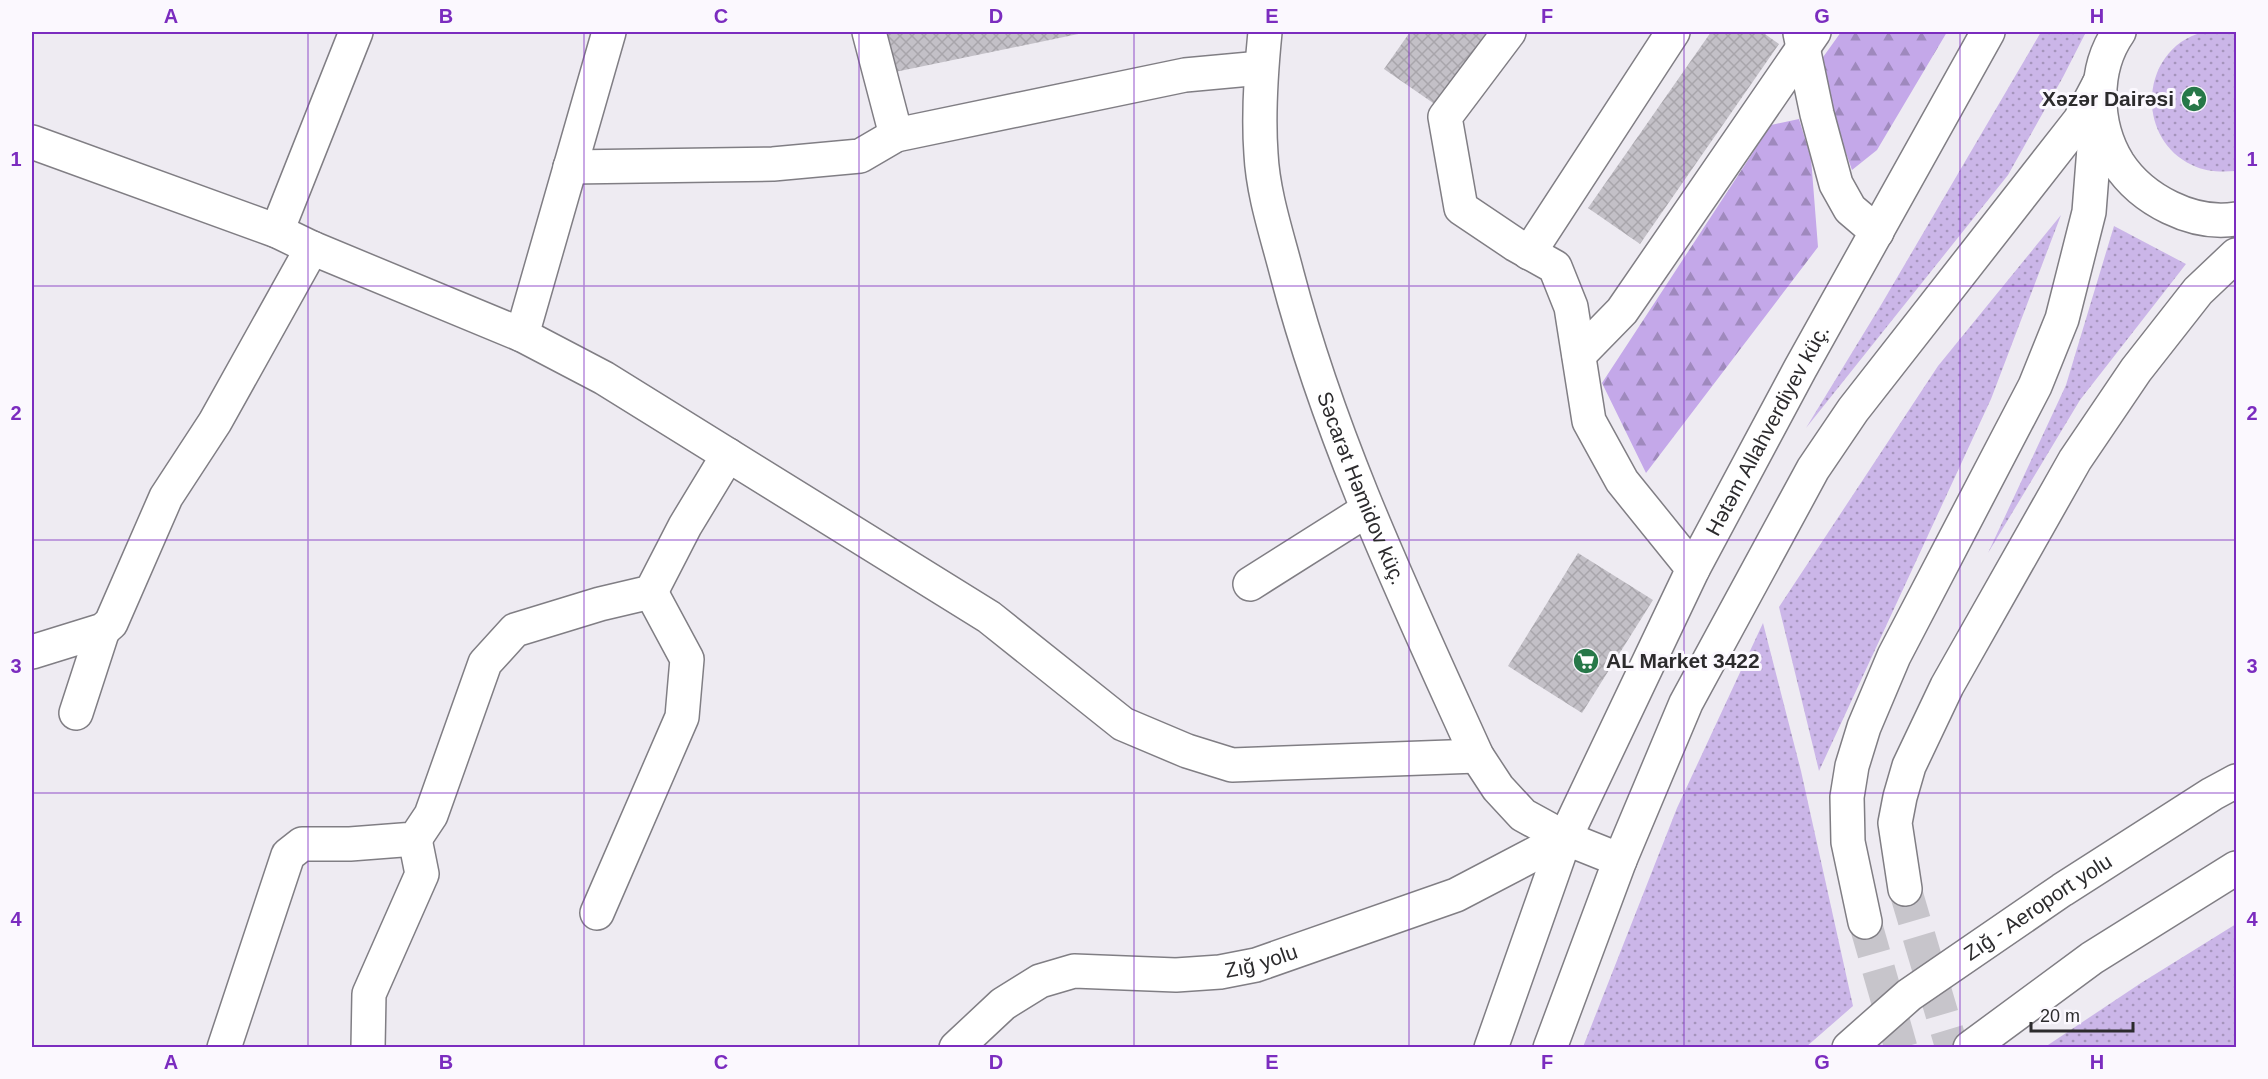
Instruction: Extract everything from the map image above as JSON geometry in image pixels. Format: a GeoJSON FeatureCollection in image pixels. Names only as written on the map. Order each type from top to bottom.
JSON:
{"type":"FeatureCollection","features":[{"type":"Feature","properties":{"kind":"main road"},"geometry":{"type":"LineString","coordinates":[[277,231],[356,32]]}},
{"type":"Feature","properties":{"kind":"main road"},"geometry":{"type":"LineString","coordinates":[[522,335],[609,32]]}},
{"type":"Feature","properties":{"kind":"main road"},"geometry":{"type":"LineString","coordinates":[[869,32],[896,135]]}},
{"type":"Feature","properties":{"kind":"main road","name":"Səcarət Həmidov küç."},"geometry":{"type":"LineString","coordinates":[[1265,32],[1261,68],[1260,155],[1270,212],[1300,323],[1367,510],[1477,756],[1497,788],[1523,815],[1565,838],[1620,860]]}},
{"type":"Feature","properties":{"kind":"main road"},"geometry":{"type":"LineString","coordinates":[[1509,32],[1445,117],[1461,208],[1529,253],[1555,267],[1571,308],[1589,421],[1622,481],[1693,569]]}},
{"type":"Feature","properties":{"kind":"main road"},"geometry":{"type":"LineString","coordinates":[[1529,253],[1673,32]]}},
{"type":"Feature","properties":{"kind":"main road","name":"Hətəm Allahverdiyev küç."},"geometry":{"type":"LineString","coordinates":[[1491,1047],[1565,838],[1693,569],[1800,369],[1988,32]]}},
{"type":"Feature","properties":{"kind":"main road"},"geometry":{"type":"LineString","coordinates":[[1865,922],[1848,842],[1847,797],[1852,766],[1864,727],[1894,656],[2035,386],[2062,319],[2089,212],[2099,84],[2110,43],[2118,32]]}},
{"type":"Feature","properties":{"kind":"main road"},"geometry":{"type":"LineString","coordinates":[[1579,355],[1622,311],[1806,36]]}},
{"type":"Feature","properties":{"kind":"main road"},"geometry":{"type":"LineString","coordinates":[[1806,36],[1817,114],[1836,184],[1850,209],[1877,232]]}},
{"type":"Feature","properties":{"kind":"main road"},"geometry":{"type":"LineString","coordinates":[[570,167],[773,165],[860,156],[896,135],[1185,75],[1261,68]]}},
{"type":"Feature","properties":{"kind":"main road"},"geometry":{"type":"LineString","coordinates":[[2099,84],[2102,125],[2118,163],[2146,194],[2182,214],[2223,221],[2236,219]]}},
{"type":"Feature","properties":{"kind":"main road"},"geometry":{"type":"LineString","coordinates":[[1550,1047],[1620,860],[1686,703],[1813,469],[1852,410],[2080,120],[2099,84]]}},
{"type":"Feature","properties":{"kind":"main road"},"geometry":{"type":"LineString","coordinates":[[32,142],[277,231],[312,248],[522,335],[604,378],[989,617],[1123,724],[1187,751],[1232,765],[1477,756]]}},
{"type":"Feature","properties":{"kind":"main road"},"geometry":{"type":"LineString","coordinates":[[32,652],[103,630],[111,623],[166,497],[215,422],[312,248]]}},
{"type":"Feature","properties":{"kind":"main road"},"geometry":{"type":"LineString","coordinates":[[1905,890],[1895,823],[1900,797],[1909,766],[1947,686],[2075,460],[2105,415],[2136,370],[2199,291],[2236,255]]}},
{"type":"Feature","properties":{"kind":"main road"},"geometry":{"type":"LineString","coordinates":[[368,1047],[369,994],[422,874],[415,839],[431,815],[485,663],[515,630],[600,604],[651,592],[685,526],[728,455]]}},
{"type":"Feature","properties":{"kind":"main road"},"geometry":{"type":"LineString","coordinates":[[1250,584],[1367,510]]}},
{"type":"Feature","properties":{"kind":"main road"},"geometry":{"type":"LineString","coordinates":[[597,913],[682,717],[687,659],[651,592]]}},
{"type":"Feature","properties":{"kind":"main road"},"geometry":{"type":"LineString","coordinates":[[76,713],[103,630]]}},
{"type":"Feature","properties":{"kind":"main road","name":"Zığ - Aeroport yolu"},"geometry":{"type":"LineString","coordinates":[[1849,1047],[1909,995],[2004,929],[2212,794],[2236,781]]}},
{"type":"Feature","properties":{"kind":"main road","name":"Zığ yolu"},"geometry":{"type":"LineString","coordinates":[[956,1047],[1003,1004],[1040,981],[1074,971],[1176,975],[1220,972],[1256,965],[1456,895],[1565,838]]}},
{"type":"Feature","properties":{"kind":"main road"},"geometry":{"type":"LineString","coordinates":[[224,1047],[288,855],[302,844],[350,844],[415,839]]}},
{"type":"Feature","properties":{"kind":"main road"},"geometry":{"type":"LineString","coordinates":[[1970,1047],[2092,958],[2236,868]]}},
{"type":"Feature","properties":{"kind":"shaded area"},"geometry":{"type":"Polygon","coordinates":[[[2041,32],[2086,32],[2008,175],[1806,428],[1881,305],[2041,32]]]}},
{"type":"Feature","properties":{"kind":"shaded area","name":"Xəzər Dairəsi"},"geometry":{"type":"Polygon","coordinates":[[[2204,32],[2236,32],[2236,171],[2214,171],[2192,165],[2173,152],[2160,135],[2153,115],[2152,94],[2157,73],[2167,55],[2183,41],[2204,32]]]}},
{"type":"Feature","properties":{"kind":"shaded area"},"geometry":{"type":"Polygon","coordinates":[[[2061,215],[1991,399],[1819,771],[1779,607],[1938,366],[2061,215]]]}},
{"type":"Feature","properties":{"kind":"shaded area"},"geometry":{"type":"Polygon","coordinates":[[[2114,226],[2186,264],[2080,400],[1988,553],[2066,385],[2114,226]]]}},
{"type":"Feature","properties":{"kind":"shaded area"},"geometry":{"type":"Polygon","coordinates":[[[1763,623],[1801,771],[1853,1006],[1806,1047],[1583,1047],[1677,808],[1763,623]]]}},
{"type":"Feature","properties":{"kind":"shaded area"},"geometry":{"type":"Polygon","coordinates":[[[2236,924],[2236,1047],[2045,1047],[2141,983],[2236,924]]]}},
{"type":"Feature","properties":{"kind":"green space"},"geometry":{"type":"Polygon","coordinates":[[[1841,32],[1947,32],[1877,150],[1852,170],[1816,67],[1841,32]]]}},
{"type":"Feature","properties":{"kind":"green space"},"geometry":{"type":"Polygon","coordinates":[[[1799,119],[1811,158],[1818,247],[1646,473],[1602,383],[1771,125],[1799,119]]]}},
{"type":"Feature","properties":{"kind":"building"},"geometry":{"type":"Polygon","coordinates":[[[887,32],[1083,32],[1083,33],[895,72],[887,32]]]}},
{"type":"Feature","properties":{"kind":"building"},"geometry":{"type":"Polygon","coordinates":[[[1410,32],[1487,32],[1436,105],[1384,69],[1410,32]]]}},
{"type":"Feature","properties":{"kind":"building"},"geometry":{"type":"Polygon","coordinates":[[[1711,32],[1762,32],[1779,44],[1640,244],[1588,208],[1711,32]]]}},
{"type":"Feature","properties":{"kind":"building"},"geometry":{"type":"Polygon","coordinates":[[[1578,553],[1653,600],[1582,713],[1508,666],[1578,553]]]}},
{"type":"Feature","properties":{"kind":"tunnel"},"geometry":{"type":"LineString","coordinates":[[1905,889],[1952,1048]]}},
{"type":"Feature","properties":{"kind":"tunnel"},"geometry":{"type":"LineString","coordinates":[[1865,922],[1901,1048]]}},
{"type":"Feature","properties":{"kind":"place","name":"Xəzər Dairəsi"},"geometry":{"type":"Point","coordinates":[2194,99]}},
{"type":"Feature","properties":{"kind":"place","name":"AL Market 3422"},"geometry":{"type":"Point","coordinates":[1586,661]}}]}
